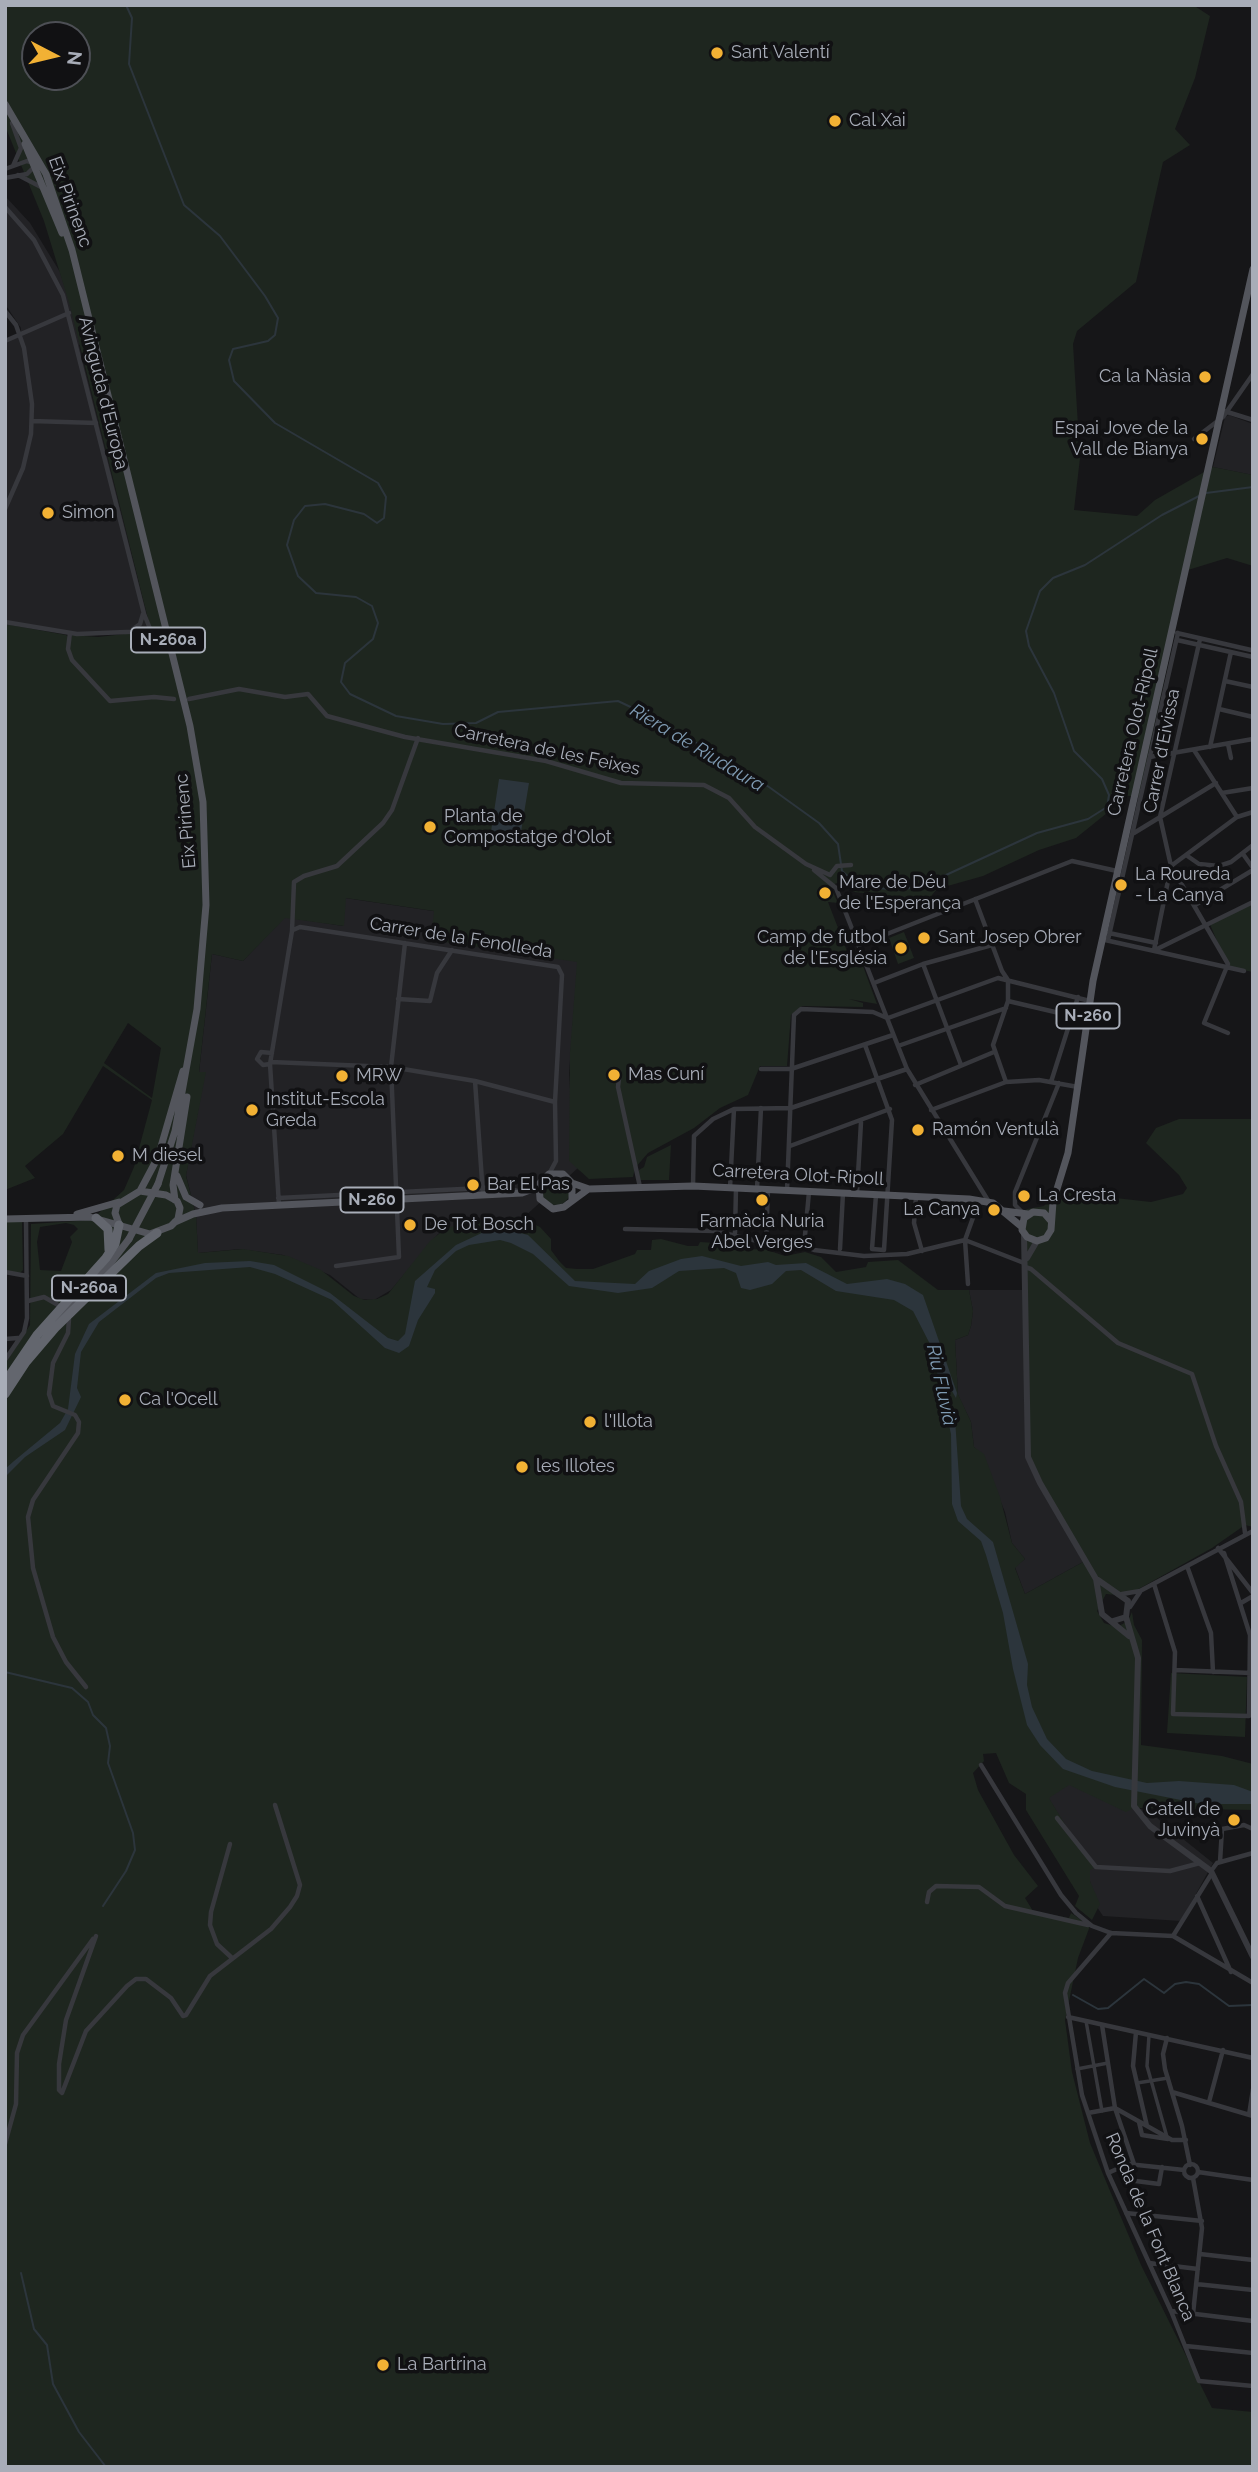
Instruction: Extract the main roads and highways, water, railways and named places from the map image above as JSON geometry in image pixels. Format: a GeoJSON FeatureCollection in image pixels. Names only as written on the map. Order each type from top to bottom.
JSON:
{"type":"FeatureCollection","features":[{"type":"Feature","properties":{"kind":"highway"},"geometry":{"type":"LineString","coordinates":[[96,1218],[108,1229],[110,1238],[106,1258]]}},
{"type":"Feature","properties":{"kind":"highway"},"geometry":{"type":"LineString","coordinates":[[24,1359],[37,1335],[106,1258],[115,1244],[119,1224]]}},
{"type":"Feature","properties":{"kind":"highway","name":"N-260"},"geometry":{"type":"LineString","coordinates":[[24,1359],[139,1246],[157,1233]]}},
{"type":"Feature","properties":{"kind":"highway","name":"Eix Pirinenc"},"geometry":{"type":"LineString","coordinates":[[5,1382],[24,1359]]}},
{"type":"Feature","properties":{"kind":"highway","name":"Eix Pirinenc"},"geometry":{"type":"LineString","coordinates":[[5,1394],[24,1359]]}},
{"type":"Feature","properties":{"kind":"main road","name":"Eix Pirinenc"},"geometry":{"type":"LineString","coordinates":[[7,109],[35,163],[77,276]]}},
{"type":"Feature","properties":{"kind":"main road","name":"Eix Pirinenc"},"geometry":{"type":"LineString","coordinates":[[7,109],[43,169],[62,216],[194,744],[206,834],[206,905],[197,1009],[173,1139],[158,1184],[129,1239],[103,1273],[44,1334],[24,1359]]}},
{"type":"Feature","properties":{"kind":"main road","name":"Carretera Olot-Ripoll"},"geometry":{"type":"LineString","coordinates":[[1051,1221],[1053,1202],[1066,1163],[1090,1001],[1118,871],[1177,633],[1198,513],[1218,421],[1224,412],[1249,300],[1253,269]]}},
{"type":"Feature","properties":{"kind":"main road","name":"N-260a"},"geometry":{"type":"LineString","coordinates":[[140,1191],[158,1157],[170,1121],[197,1009]]}},
{"type":"Feature","properties":{"kind":"main road","name":"N-260a"},"geometry":{"type":"LineString","coordinates":[[176,1200],[176,1168],[189,1063]]}},
{"type":"Feature","properties":{"kind":"main road"},"geometry":{"type":"LineString","coordinates":[[176,1168],[179,1186],[186,1197],[200,1205]]}},
{"type":"Feature","properties":{"kind":"main road","name":"N-260"},"geometry":{"type":"LineString","coordinates":[[522,1193],[538,1187],[549,1174],[563,1174],[572,1183]]}},
{"type":"Feature","properties":{"kind":"main road","name":"Carretera Olot-Ripoll"},"geometry":{"type":"LineString","coordinates":[[572,1183],[589,1189],[693,1186],[990,1202],[1023,1230]]}},
{"type":"Feature","properties":{"kind":"main road"},"geometry":{"type":"LineString","coordinates":[[572,1183],[572,1199]]}},
{"type":"Feature","properties":{"kind":"main road"},"geometry":{"type":"LineString","coordinates":[[538,1187],[540,1199]]}},
{"type":"Feature","properties":{"kind":"main road","name":"Carretera Olot-Ripoll"},"geometry":{"type":"LineString","coordinates":[[572,1199],[589,1189]]}},
{"type":"Feature","properties":{"kind":"main road","name":"N-260"},"geometry":{"type":"LineString","coordinates":[[140,1191],[159,1192],[176,1200],[222,1208]]}},
{"type":"Feature","properties":{"kind":"main road"},"geometry":{"type":"LineString","coordinates":[[64,1216],[99,1210],[140,1191]]}},
{"type":"Feature","properties":{"kind":"main road","name":"N-260"},"geometry":{"type":"LineString","coordinates":[[157,1233],[193,1214],[279,1201],[483,1191],[522,1193],[540,1199],[547,1207],[556,1209],[564,1207],[572,1199]]}},
{"type":"Feature","properties":{"kind":"main road"},"geometry":{"type":"LineString","coordinates":[[175,1222],[180,1212],[176,1200]]}},
{"type":"Feature","properties":{"kind":"main road"},"geometry":{"type":"LineString","coordinates":[[119,1224],[115,1213],[120,1202]]}},
{"type":"Feature","properties":{"kind":"main road"},"geometry":{"type":"LineString","coordinates":[[1051,1221],[1041,1212],[1053,1202]]}},
{"type":"Feature","properties":{"kind":"main road","name":"Carretera Olot-Ripoll"},"geometry":{"type":"LineString","coordinates":[[1003,1211],[1026,1214]]}},
{"type":"Feature","properties":{"kind":"main road","name":"N-260"},"geometry":{"type":"LineString","coordinates":[[1026,1214],[1041,1212]]}},
{"type":"Feature","properties":{"kind":"main road"},"geometry":{"type":"LineString","coordinates":[[1023,1230],[1026,1214]]}},
{"type":"Feature","properties":{"kind":"main road"},"geometry":{"type":"LineString","coordinates":[[5,1219],[64,1216],[96,1218],[119,1224],[135,1232],[157,1233]]}},
{"type":"Feature","properties":{"kind":"main road","name":"N-260"},"geometry":{"type":"LineString","coordinates":[[1023,1230],[1037,1241],[1048,1236],[1051,1221]]}},
{"type":"Feature","properties":{"kind":"water"},"geometry":{"type":"Polygon","coordinates":[[[499,779],[529,783],[519,844],[490,838],[499,779]]]}},
{"type":"Feature","properties":{"kind":"water","name":"Riu Fluvià"},"geometry":{"type":"Polygon","coordinates":[[[488,1230],[509,1230],[528,1235],[575,1281],[635,1284],[649,1271],[681,1259],[702,1256],[741,1266],[768,1262],[776,1265],[806,1263],[847,1284],[887,1279],[905,1284],[923,1295],[957,1393],[956,1398],[945,1379],[955,1419],[961,1506],[967,1519],[993,1542],[1028,1664],[1027,1685],[1032,1707],[1047,1739],[1066,1759],[1092,1771],[1147,1783],[1179,1781],[1234,1785],[1253,1792],[1253,1804],[1201,1804],[1115,1787],[1063,1769],[1040,1745],[1027,1725],[1003,1613],[981,1541],[958,1521],[952,1504],[951,1434],[931,1346],[913,1311],[894,1300],[836,1291],[801,1270],[786,1271],[772,1284],[750,1290],[741,1288],[736,1273],[724,1268],[679,1271],[652,1288],[618,1293],[569,1286],[533,1254],[511,1243],[500,1240],[469,1245],[456,1251],[435,1270],[427,1287],[435,1289],[435,1293],[418,1320],[409,1346],[399,1353],[385,1348],[332,1300],[275,1274],[250,1267],[169,1273],[156,1278],[99,1322],[81,1352],[77,1388],[81,1397],[65,1430],[25,1457],[5,1477],[5,1469],[60,1423],[68,1409],[75,1354],[89,1324],[156,1273],[205,1263],[250,1261],[274,1265],[330,1293],[388,1338],[398,1341],[405,1334],[415,1281],[456,1245],[488,1230]]]}},
{"type":"Feature","properties":{"kind":"waterway","name":"Riera de Riudaura"},"geometry":{"type":"LineString","coordinates":[[126,5],[132,18],[129,64],[184,205],[220,236],[278,318],[275,335],[268,341],[233,349],[229,360],[234,381],[275,423],[378,483],[386,497],[384,518],[377,523],[364,514],[325,504],[305,506],[294,520],[287,545],[298,576],[316,593],[356,597],[372,606],[378,623],[373,639],[345,663],[341,682],[350,694],[396,716],[443,724],[476,723],[498,712],[618,701],[660,721],[769,787],[819,823],[838,844],[842,871],[852,880],[877,888],[903,890],[946,875],[1037,833],[1088,819],[1107,807],[1109,795],[1102,779],[1074,751],[1054,693],[1029,646],[1026,631],[1040,591],[1053,578],[1085,565],[1162,515],[1201,495]]}},
{"type":"Feature","properties":{"kind":"waterway","name":"Riera de Riudaura"},"geometry":{"type":"LineString","coordinates":[[1206,493],[1253,487]]}},
{"type":"Feature","properties":{"kind":"waterway"},"geometry":{"type":"LineString","coordinates":[[5,1672],[72,1688],[88,1702],[93,1715],[106,1728],[110,1746],[108,1763],[133,1833],[135,1850],[126,1871],[103,1906]]}},
{"type":"Feature","properties":{"kind":"waterway"},"geometry":{"type":"LineString","coordinates":[[1073,1995],[1098,2009],[1108,2008],[1144,1979],[1164,1993],[1175,1984],[1186,1982],[1199,1984],[1229,2006],[1253,2005]]}},
{"type":"Feature","properties":{"kind":"waterway"},"geometry":{"type":"LineString","coordinates":[[21,2273],[34,2329],[47,2345],[53,2384],[79,2432],[106,2467]]}},
{"type":"Feature","properties":{"kind":"place","name":"Sant Valentí"},"geometry":{"type":"Point","coordinates":[717,53]}},
{"type":"Feature","properties":{"kind":"place","name":"Cal Xai"},"geometry":{"type":"Point","coordinates":[835,121]}},
{"type":"Feature","properties":{"kind":"place","name":"Ca la Nàsia"},"geometry":{"type":"Point","coordinates":[1205,377]}},
{"type":"Feature","properties":{"kind":"place","name":"Espai Jove de la Vall de Bianya"},"geometry":{"type":"Point","coordinates":[1202,439]}},
{"type":"Feature","properties":{"kind":"place","name":"Simon"},"geometry":{"type":"Point","coordinates":[48,513]}},
{"type":"Feature","properties":{"kind":"place","name":"Planta de Compostatge d'Olot"},"geometry":{"type":"Point","coordinates":[430,827]}},
{"type":"Feature","properties":{"kind":"place","name":"La Roureda - La Canya"},"geometry":{"type":"Point","coordinates":[1121,885]}},
{"type":"Feature","properties":{"kind":"place","name":"Mare de Déu de l'Esperança"},"geometry":{"type":"Point","coordinates":[825,893]}},
{"type":"Feature","properties":{"kind":"place","name":"Sant Josep Obrer"},"geometry":{"type":"Point","coordinates":[924,938]}},
{"type":"Feature","properties":{"kind":"place","name":"Camp de futbol de l'Església"},"geometry":{"type":"Point","coordinates":[901,948]}},
{"type":"Feature","properties":{"kind":"place","name":"Mas Cuní"},"geometry":{"type":"Point","coordinates":[614,1075]}},
{"type":"Feature","properties":{"kind":"place","name":"MRW"},"geometry":{"type":"Point","coordinates":[342,1076]}},
{"type":"Feature","properties":{"kind":"place","name":"Institut-Escola Greda"},"geometry":{"type":"Point","coordinates":[252,1110]}},
{"type":"Feature","properties":{"kind":"place","name":"Ramón Ventulà"},"geometry":{"type":"Point","coordinates":[918,1130]}},
{"type":"Feature","properties":{"kind":"place","name":"M diesel"},"geometry":{"type":"Point","coordinates":[118,1156]}},
{"type":"Feature","properties":{"kind":"place","name":"Bar El Pas"},"geometry":{"type":"Point","coordinates":[473,1185]}},
{"type":"Feature","properties":{"kind":"place","name":"La Cresta"},"geometry":{"type":"Point","coordinates":[1024,1196]}},
{"type":"Feature","properties":{"kind":"place","name":"Farmàcia Nuria Abel Verges"},"geometry":{"type":"Point","coordinates":[762,1200]}},
{"type":"Feature","properties":{"kind":"place","name":"La Canya"},"geometry":{"type":"Point","coordinates":[994,1210]}},
{"type":"Feature","properties":{"kind":"place","name":"De Tot Bosch"},"geometry":{"type":"Point","coordinates":[410,1225]}},
{"type":"Feature","properties":{"kind":"place","name":"Ca l'Ocell"},"geometry":{"type":"Point","coordinates":[125,1400]}},
{"type":"Feature","properties":{"kind":"place","name":"l'Illota"},"geometry":{"type":"Point","coordinates":[590,1422]}},
{"type":"Feature","properties":{"kind":"place","name":"les Illotes"},"geometry":{"type":"Point","coordinates":[522,1467]}},
{"type":"Feature","properties":{"kind":"place","name":"Catell de Juvinyà"},"geometry":{"type":"Point","coordinates":[1234,1820]}},
{"type":"Feature","properties":{"kind":"place","name":"La Bartrina"},"geometry":{"type":"Point","coordinates":[383,2365]}}]}
